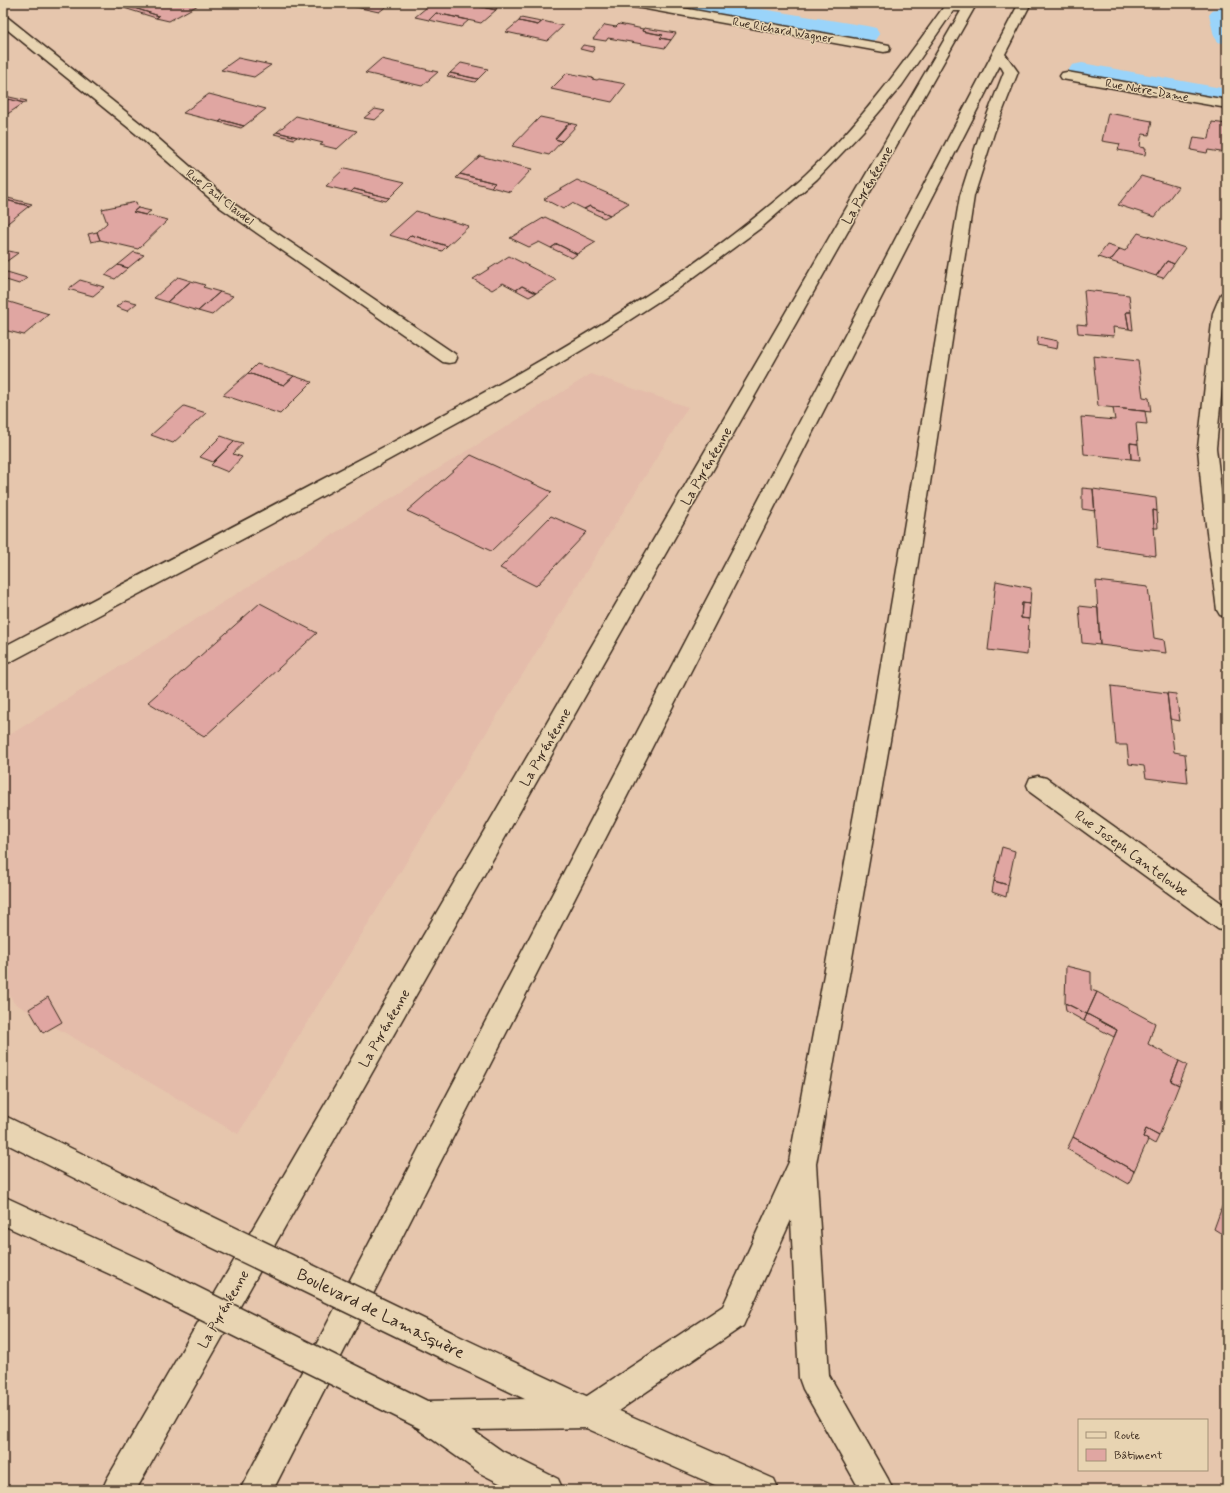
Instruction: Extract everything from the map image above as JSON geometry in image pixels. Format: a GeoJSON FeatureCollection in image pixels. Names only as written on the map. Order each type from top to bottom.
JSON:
{"type":"FeatureCollection","features":[{"type":"Feature","properties":{"kind":"main road","name":"Rue Richard Wagner"},"geometry":{"type":"LineString","coordinates":[[635,3],[884,48]]}},
{"type":"Feature","properties":{"kind":"main road"},"geometry":{"type":"LineString","coordinates":[[256,1490],[1025,3]]}},
{"type":"Feature","properties":{"kind":"main road"},"geometry":{"type":"LineString","coordinates":[[3,656],[266,518],[492,396],[591,337],[673,285],[757,224],[812,176],[857,129],[897,82],[949,8],[970,5]]}},
{"type":"Feature","properties":{"kind":"main road","name":"La Pyrénéenne"},"geometry":{"type":"LineString","coordinates":[[118,1490],[970,5]]}},
{"type":"Feature","properties":{"kind":"main road","name":"Rue Paul Claudel"},"geometry":{"type":"LineString","coordinates":[[3,20],[140,130],[226,205],[449,358]]}},
{"type":"Feature","properties":{"kind":"main road"},"geometry":{"type":"LineString","coordinates":[[877,1490],[814,1378],[802,1164],[884,712],[967,196],[980,150],[996,106],[1011,72],[999,54]]}},
{"type":"Feature","properties":{"kind":"main road","name":"Rue Notre-Dame"},"geometry":{"type":"LineString","coordinates":[[1067,76],[1227,104]]}},
{"type":"Feature","properties":{"kind":"main road"},"geometry":{"type":"LineString","coordinates":[[1227,296],[1220,313],[1207,448],[1211,494],[1227,610]]}},
{"type":"Feature","properties":{"kind":"main road","name":"Rue Joseph Canteloube"},"geometry":{"type":"LineString","coordinates":[[1038,784],[1227,921]]}},
{"type":"Feature","properties":{"kind":"main road","name":"Boulevard de Lamasquère"},"geometry":{"type":"LineString","coordinates":[[3,1128],[177,1215],[588,1413],[763,1490]]}},
{"type":"Feature","properties":{"kind":"main road"},"geometry":{"type":"LineString","coordinates":[[426,1416],[588,1413],[732,1316],[802,1164]]}},
{"type":"Feature","properties":{"kind":"main road"},"geometry":{"type":"LineString","coordinates":[[3,1210],[140,1274],[426,1416],[491,1462],[547,1490]]}},
{"type":"Feature","properties":{"kind":"shaded area"},"geometry":{"type":"Polygon","coordinates":[[[591,374],[688,407],[238,1134],[14,1003],[3,982],[3,739],[591,374]]]}},
{"type":"Feature","properties":{"kind":"building"},"geometry":{"type":"Polygon","coordinates":[[[106,3],[200,4],[169,21],[156,18],[159,16],[125,5],[120,8],[106,3]]]}},
{"type":"Feature","properties":{"kind":"building"},"geometry":{"type":"Polygon","coordinates":[[[337,3],[391,3],[379,12],[337,3]]]}},
{"type":"Feature","properties":{"kind":"building"},"geometry":{"type":"Polygon","coordinates":[[[432,3],[464,3],[496,10],[481,23],[436,13],[429,20],[415,17],[432,3]]]}},
{"type":"Feature","properties":{"kind":"building"},"geometry":{"type":"Polygon","coordinates":[[[479,4],[497,8],[496,10],[477,6],[479,4]]]}},
{"type":"Feature","properties":{"kind":"building"},"geometry":{"type":"Polygon","coordinates":[[[125,5],[159,16],[156,18],[121,7],[125,5]]]}},
{"type":"Feature","properties":{"kind":"building"},"geometry":{"type":"Polygon","coordinates":[[[436,13],[469,20],[461,27],[429,20],[436,13]]]}},
{"type":"Feature","properties":{"kind":"building"},"geometry":{"type":"Polygon","coordinates":[[[521,18],[541,22],[538,25],[519,21],[521,18]]]}},
{"type":"Feature","properties":{"kind":"building"},"geometry":{"type":"Polygon","coordinates":[[[519,21],[538,25],[543,21],[563,26],[547,41],[506,32],[519,21]]]}},
{"type":"Feature","properties":{"kind":"building"},"geometry":{"type":"Polygon","coordinates":[[[619,24],[643,29],[642,31],[663,35],[660,38],[671,40],[665,48],[608,38],[606,41],[593,39],[605,25],[616,27],[619,24]]]}},
{"type":"Feature","properties":{"kind":"building"},"geometry":{"type":"Polygon","coordinates":[[[644,28],[676,33],[671,40],[660,38],[663,35],[642,31],[644,28]]]}},
{"type":"Feature","properties":{"kind":"building"},"geometry":{"type":"Polygon","coordinates":[[[583,45],[595,47],[592,52],[580,49],[583,45]]]}},
{"type":"Feature","properties":{"kind":"building"},"geometry":{"type":"Polygon","coordinates":[[[238,58],[271,65],[254,77],[221,70],[238,58]]]}},
{"type":"Feature","properties":{"kind":"building"},"geometry":{"type":"Polygon","coordinates":[[[381,59],[438,72],[422,86],[365,73],[381,59]]]}},
{"type":"Feature","properties":{"kind":"building"},"geometry":{"type":"Polygon","coordinates":[[[461,63],[488,69],[478,79],[450,73],[461,63]]]}},
{"type":"Feature","properties":{"kind":"building"},"geometry":{"type":"Polygon","coordinates":[[[450,73],[478,79],[475,82],[447,76],[450,73]]]}},
{"type":"Feature","properties":{"kind":"building"},"geometry":{"type":"Polygon","coordinates":[[[567,73],[597,80],[599,79],[626,84],[612,102],[551,89],[567,73]]]}},
{"type":"Feature","properties":{"kind":"building"},"geometry":{"type":"Polygon","coordinates":[[[209,94],[266,109],[244,126],[222,120],[219,122],[183,113],[209,94]]]}},
{"type":"Feature","properties":{"kind":"building"},"geometry":{"type":"Polygon","coordinates":[[[5,96],[27,101],[24,103],[8,99],[3,101],[3,97],[5,96]]]}},
{"type":"Feature","properties":{"kind":"building"},"geometry":{"type":"Polygon","coordinates":[[[8,99],[24,103],[3,117],[3,101],[8,99]]]}},
{"type":"Feature","properties":{"kind":"building"},"geometry":{"type":"Polygon","coordinates":[[[375,109],[385,111],[375,120],[364,118],[375,109]]]}},
{"type":"Feature","properties":{"kind":"building"},"geometry":{"type":"Polygon","coordinates":[[[1108,113],[1152,121],[1149,135],[1143,134],[1141,138],[1140,147],[1146,148],[1145,155],[1118,150],[1120,144],[1102,141],[1108,113]]]}},
{"type":"Feature","properties":{"kind":"building"},"geometry":{"type":"Polygon","coordinates":[[[296,116],[357,131],[337,149],[320,145],[323,143],[277,132],[296,116]]]}},
{"type":"Feature","properties":{"kind":"building"},"geometry":{"type":"Polygon","coordinates":[[[540,117],[569,123],[555,139],[562,141],[549,155],[512,146],[540,117]]]}},
{"type":"Feature","properties":{"kind":"building"},"geometry":{"type":"Polygon","coordinates":[[[222,120],[244,126],[241,128],[219,122],[222,120]]]}},
{"type":"Feature","properties":{"kind":"building"},"geometry":{"type":"Polygon","coordinates":[[[1212,122],[1227,124],[1227,153],[1208,150],[1207,153],[1191,150],[1194,137],[1209,139],[1212,122]]]}},
{"type":"Feature","properties":{"kind":"building"},"geometry":{"type":"Polygon","coordinates":[[[569,123],[577,125],[562,141],[555,139],[569,123]]]}},
{"type":"Feature","properties":{"kind":"building"},"geometry":{"type":"Polygon","coordinates":[[[277,132],[297,137],[294,139],[274,134],[277,132]]]}},
{"type":"Feature","properties":{"kind":"building"},"geometry":{"type":"Polygon","coordinates":[[[480,156],[532,169],[510,192],[491,187],[495,183],[460,174],[480,156]]]}},
{"type":"Feature","properties":{"kind":"building"},"geometry":{"type":"Polygon","coordinates":[[[345,168],[405,182],[389,198],[354,189],[351,192],[326,186],[345,168]]]}},
{"type":"Feature","properties":{"kind":"building"},"geometry":{"type":"Polygon","coordinates":[[[460,174],[495,183],[491,187],[456,178],[460,174]]]}},
{"type":"Feature","properties":{"kind":"building"},"geometry":{"type":"Polygon","coordinates":[[[1141,176],[1178,187],[1155,217],[1118,205],[1141,176]]]}},
{"type":"Feature","properties":{"kind":"building"},"geometry":{"type":"Polygon","coordinates":[[[577,180],[629,203],[610,215],[590,206],[584,209],[572,203],[563,209],[544,199],[577,180]]]}},
{"type":"Feature","properties":{"kind":"building"},"geometry":{"type":"Polygon","coordinates":[[[354,189],[389,198],[386,201],[351,192],[354,189]]]}},
{"type":"Feature","properties":{"kind":"building"},"geometry":{"type":"Polygon","coordinates":[[[3,197],[8,198],[6,200],[29,206],[4,226],[3,197]]]}},
{"type":"Feature","properties":{"kind":"building"},"geometry":{"type":"Polygon","coordinates":[[[8,198],[32,204],[29,206],[6,200],[8,198]]]}},
{"type":"Feature","properties":{"kind":"building"},"geometry":{"type":"Polygon","coordinates":[[[136,202],[138,208],[133,212],[168,220],[138,249],[100,240],[97,232],[107,223],[102,209],[136,202]]]}},
{"type":"Feature","properties":{"kind":"building"},"geometry":{"type":"Polygon","coordinates":[[[590,206],[610,215],[604,218],[584,209],[590,206]]]}},
{"type":"Feature","properties":{"kind":"building"},"geometry":{"type":"Polygon","coordinates":[[[138,208],[151,211],[145,215],[133,212],[138,208]]]}},
{"type":"Feature","properties":{"kind":"building"},"geometry":{"type":"Polygon","coordinates":[[[416,211],[469,226],[447,246],[411,235],[406,240],[389,235],[416,211]]]}},
{"type":"Feature","properties":{"kind":"building"},"geometry":{"type":"Polygon","coordinates":[[[545,217],[596,242],[577,254],[557,244],[551,248],[539,242],[529,247],[510,238],[545,217]]]}},
{"type":"Feature","properties":{"kind":"building"},"geometry":{"type":"Polygon","coordinates":[[[97,232],[100,240],[91,242],[88,234],[97,232]]]}},
{"type":"Feature","properties":{"kind":"building"},"geometry":{"type":"Polygon","coordinates":[[[1138,233],[1185,248],[1174,264],[1167,261],[1156,276],[1110,261],[1120,249],[1125,251],[1138,233]]]}},
{"type":"Feature","properties":{"kind":"building"},"geometry":{"type":"Polygon","coordinates":[[[411,235],[447,246],[442,251],[406,240],[411,235]]]}},
{"type":"Feature","properties":{"kind":"building"},"geometry":{"type":"Polygon","coordinates":[[[557,244],[577,254],[572,258],[551,248],[557,244]]]}},
{"type":"Feature","properties":{"kind":"building"},"geometry":{"type":"Polygon","coordinates":[[[1107,245],[1120,249],[1110,261],[1098,257],[1107,245]]]}},
{"type":"Feature","properties":{"kind":"building"},"geometry":{"type":"Polygon","coordinates":[[[9,251],[18,253],[3,264],[3,256],[9,251]]]}},
{"type":"Feature","properties":{"kind":"building"},"geometry":{"type":"Polygon","coordinates":[[[134,252],[144,255],[128,268],[118,265],[134,252]]]}},
{"type":"Feature","properties":{"kind":"building"},"geometry":{"type":"Polygon","coordinates":[[[509,256],[556,280],[536,293],[522,286],[516,290],[503,283],[492,290],[473,279],[509,256]]]}},
{"type":"Feature","properties":{"kind":"building"},"geometry":{"type":"Polygon","coordinates":[[[1167,261],[1174,264],[1163,278],[1156,276],[1167,261]]]}},
{"type":"Feature","properties":{"kind":"building"},"geometry":{"type":"Polygon","coordinates":[[[118,265],[128,268],[115,279],[105,275],[118,265]]]}},
{"type":"Feature","properties":{"kind":"building"},"geometry":{"type":"Polygon","coordinates":[[[7,272],[27,278],[19,284],[3,279],[3,275],[7,272]]]}},
{"type":"Feature","properties":{"kind":"building"},"geometry":{"type":"Polygon","coordinates":[[[178,277],[191,281],[167,302],[154,298],[178,277]]]}},
{"type":"Feature","properties":{"kind":"building"},"geometry":{"type":"Polygon","coordinates":[[[80,280],[104,287],[93,296],[68,289],[80,280]]]}},
{"type":"Feature","properties":{"kind":"building"},"geometry":{"type":"Polygon","coordinates":[[[191,281],[205,285],[203,287],[220,292],[198,311],[167,302],[191,281]]]}},
{"type":"Feature","properties":{"kind":"building"},"geometry":{"type":"Polygon","coordinates":[[[522,286],[536,293],[529,297],[516,290],[522,286]]]}},
{"type":"Feature","properties":{"kind":"building"},"geometry":{"type":"Polygon","coordinates":[[[1084,290],[1129,295],[1131,312],[1126,312],[1129,329],[1113,327],[1114,336],[1078,333],[1077,324],[1087,325],[1084,290]]]}},
{"type":"Feature","properties":{"kind":"building"},"geometry":{"type":"Polygon","coordinates":[[[220,292],[233,296],[212,315],[198,311],[220,292]]]}},
{"type":"Feature","properties":{"kind":"building"},"geometry":{"type":"Polygon","coordinates":[[[3,300],[49,314],[24,335],[4,330],[3,300]]]}},
{"type":"Feature","properties":{"kind":"building"},"geometry":{"type":"Polygon","coordinates":[[[125,300],[137,303],[127,311],[116,307],[125,300]]]}},
{"type":"Feature","properties":{"kind":"building"},"geometry":{"type":"Polygon","coordinates":[[[1126,312],[1131,312],[1133,330],[1129,329],[1126,312]]]}},
{"type":"Feature","properties":{"kind":"building"},"geometry":{"type":"Polygon","coordinates":[[[1038,337],[1058,341],[1057,349],[1037,345],[1038,337]]]}},
{"type":"Feature","properties":{"kind":"building"},"geometry":{"type":"Polygon","coordinates":[[[1093,356],[1138,361],[1143,397],[1149,398],[1151,412],[1098,406],[1093,356]]]}},
{"type":"Feature","properties":{"kind":"building"},"geometry":{"type":"Polygon","coordinates":[[[257,364],[294,376],[284,385],[248,373],[257,364]]]}},
{"type":"Feature","properties":{"kind":"building"},"geometry":{"type":"Polygon","coordinates":[[[248,373],[284,385],[294,376],[312,382],[280,414],[223,395],[248,373]]]}},
{"type":"Feature","properties":{"kind":"building"},"geometry":{"type":"Polygon","coordinates":[[[184,406],[206,413],[173,443],[151,435],[184,406]]]}},
{"type":"Feature","properties":{"kind":"building"},"geometry":{"type":"Polygon","coordinates":[[[1113,408],[1145,411],[1147,424],[1136,423],[1138,444],[1130,443],[1131,459],[1084,454],[1081,417],[1115,420],[1113,408]]]}},
{"type":"Feature","properties":{"kind":"building"},"geometry":{"type":"Polygon","coordinates":[[[221,436],[235,441],[213,462],[200,457],[221,436]]]}},
{"type":"Feature","properties":{"kind":"building"},"geometry":{"type":"Polygon","coordinates":[[[235,441],[243,443],[233,454],[242,457],[228,472],[211,465],[235,441]]]}},
{"type":"Feature","properties":{"kind":"building"},"geometry":{"type":"Polygon","coordinates":[[[1130,443],[1138,444],[1140,460],[1131,459],[1130,443]]]}},
{"type":"Feature","properties":{"kind":"building"},"geometry":{"type":"Polygon","coordinates":[[[471,455],[552,492],[491,551],[407,511],[471,455]]]}},
{"type":"Feature","properties":{"kind":"building"},"geometry":{"type":"Polygon","coordinates":[[[1082,488],[1093,489],[1095,511],[1082,509],[1082,488]]]}},
{"type":"Feature","properties":{"kind":"building"},"geometry":{"type":"Polygon","coordinates":[[[1093,489],[1156,498],[1157,511],[1153,510],[1156,556],[1097,547],[1093,489]]]}},
{"type":"Feature","properties":{"kind":"building"},"geometry":{"type":"Polygon","coordinates":[[[1153,510],[1157,511],[1158,528],[1154,528],[1153,510]]]}},
{"type":"Feature","properties":{"kind":"building"},"geometry":{"type":"Polygon","coordinates":[[[551,516],[587,532],[536,586],[500,568],[551,516]]]}},
{"type":"Feature","properties":{"kind":"building"},"geometry":{"type":"Polygon","coordinates":[[[996,581],[1031,588],[1030,604],[1022,603],[1021,618],[1029,619],[1027,655],[988,650],[996,581]]]}},
{"type":"Feature","properties":{"kind":"building"},"geometry":{"type":"Polygon","coordinates":[[[1096,581],[1148,587],[1154,638],[1164,640],[1166,653],[1100,645],[1096,581]]]}},
{"type":"Feature","properties":{"kind":"building"},"geometry":{"type":"Polygon","coordinates":[[[260,603],[317,633],[204,737],[148,702],[260,603]]]}},
{"type":"Feature","properties":{"kind":"building"},"geometry":{"type":"Polygon","coordinates":[[[1022,603],[1030,604],[1029,619],[1021,618],[1022,603]]]}},
{"type":"Feature","properties":{"kind":"building"},"geometry":{"type":"Polygon","coordinates":[[[1079,606],[1098,608],[1100,645],[1082,643],[1079,606]]]}},
{"type":"Feature","properties":{"kind":"building"},"geometry":{"type":"Polygon","coordinates":[[[1111,686],[1167,693],[1174,752],[1185,754],[1188,783],[1146,778],[1144,766],[1129,764],[1127,745],[1116,745],[1111,686]]]}},
{"type":"Feature","properties":{"kind":"building"},"geometry":{"type":"Polygon","coordinates":[[[1167,693],[1176,694],[1180,721],[1170,719],[1167,693]]]}},
{"type":"Feature","properties":{"kind":"building"},"geometry":{"type":"Polygon","coordinates":[[[1002,847],[1015,851],[1008,885],[994,881],[1002,847]]]}},
{"type":"Feature","properties":{"kind":"building"},"geometry":{"type":"Polygon","coordinates":[[[994,881],[1008,885],[1006,897],[992,892],[994,881]]]}},
{"type":"Feature","properties":{"kind":"building"},"geometry":{"type":"Polygon","coordinates":[[[1066,966],[1091,972],[1091,990],[1097,992],[1087,1014],[1065,1003],[1066,966]]]}},
{"type":"Feature","properties":{"kind":"building"},"geometry":{"type":"Polygon","coordinates":[[[1097,992],[1155,1023],[1148,1044],[1179,1061],[1171,1081],[1179,1085],[1159,1136],[1146,1129],[1143,1137],[1148,1140],[1134,1171],[1073,1137],[1117,1030],[1087,1014],[1097,992]]]}},
{"type":"Feature","properties":{"kind":"building"},"geometry":{"type":"Polygon","coordinates":[[[48,997],[62,1022],[43,1033],[29,1009],[48,997]]]}},
{"type":"Feature","properties":{"kind":"building"},"geometry":{"type":"Polygon","coordinates":[[[1065,1003],[1087,1014],[1084,1021],[1066,1011],[1065,1003]]]}},
{"type":"Feature","properties":{"kind":"building"},"geometry":{"type":"Polygon","coordinates":[[[1087,1014],[1117,1030],[1114,1037],[1084,1021],[1087,1014]]]}},
{"type":"Feature","properties":{"kind":"building"},"geometry":{"type":"Polygon","coordinates":[[[1179,1061],[1187,1065],[1179,1085],[1171,1081],[1179,1061]]]}},
{"type":"Feature","properties":{"kind":"building"},"geometry":{"type":"Polygon","coordinates":[[[1146,1129],[1159,1136],[1155,1144],[1143,1137],[1146,1129]]]}},
{"type":"Feature","properties":{"kind":"building"},"geometry":{"type":"Polygon","coordinates":[[[1073,1137],[1134,1171],[1129,1184],[1067,1149],[1073,1137]]]}},
{"type":"Feature","properties":{"kind":"building"},"geometry":{"type":"Polygon","coordinates":[[[1227,1193],[1227,1237],[1214,1229],[1227,1193]]]}},
{"type":"Feature","properties":{"kind":"waterway"},"geometry":{"type":"LineString","coordinates":[[677,3],[867,34]]}},
{"type":"Feature","properties":{"kind":"waterway"},"geometry":{"type":"LineString","coordinates":[[1227,16],[1222,15],[1227,36]]}},
{"type":"Feature","properties":{"kind":"waterway"},"geometry":{"type":"LineString","coordinates":[[1082,71],[1227,97]]}}]}
